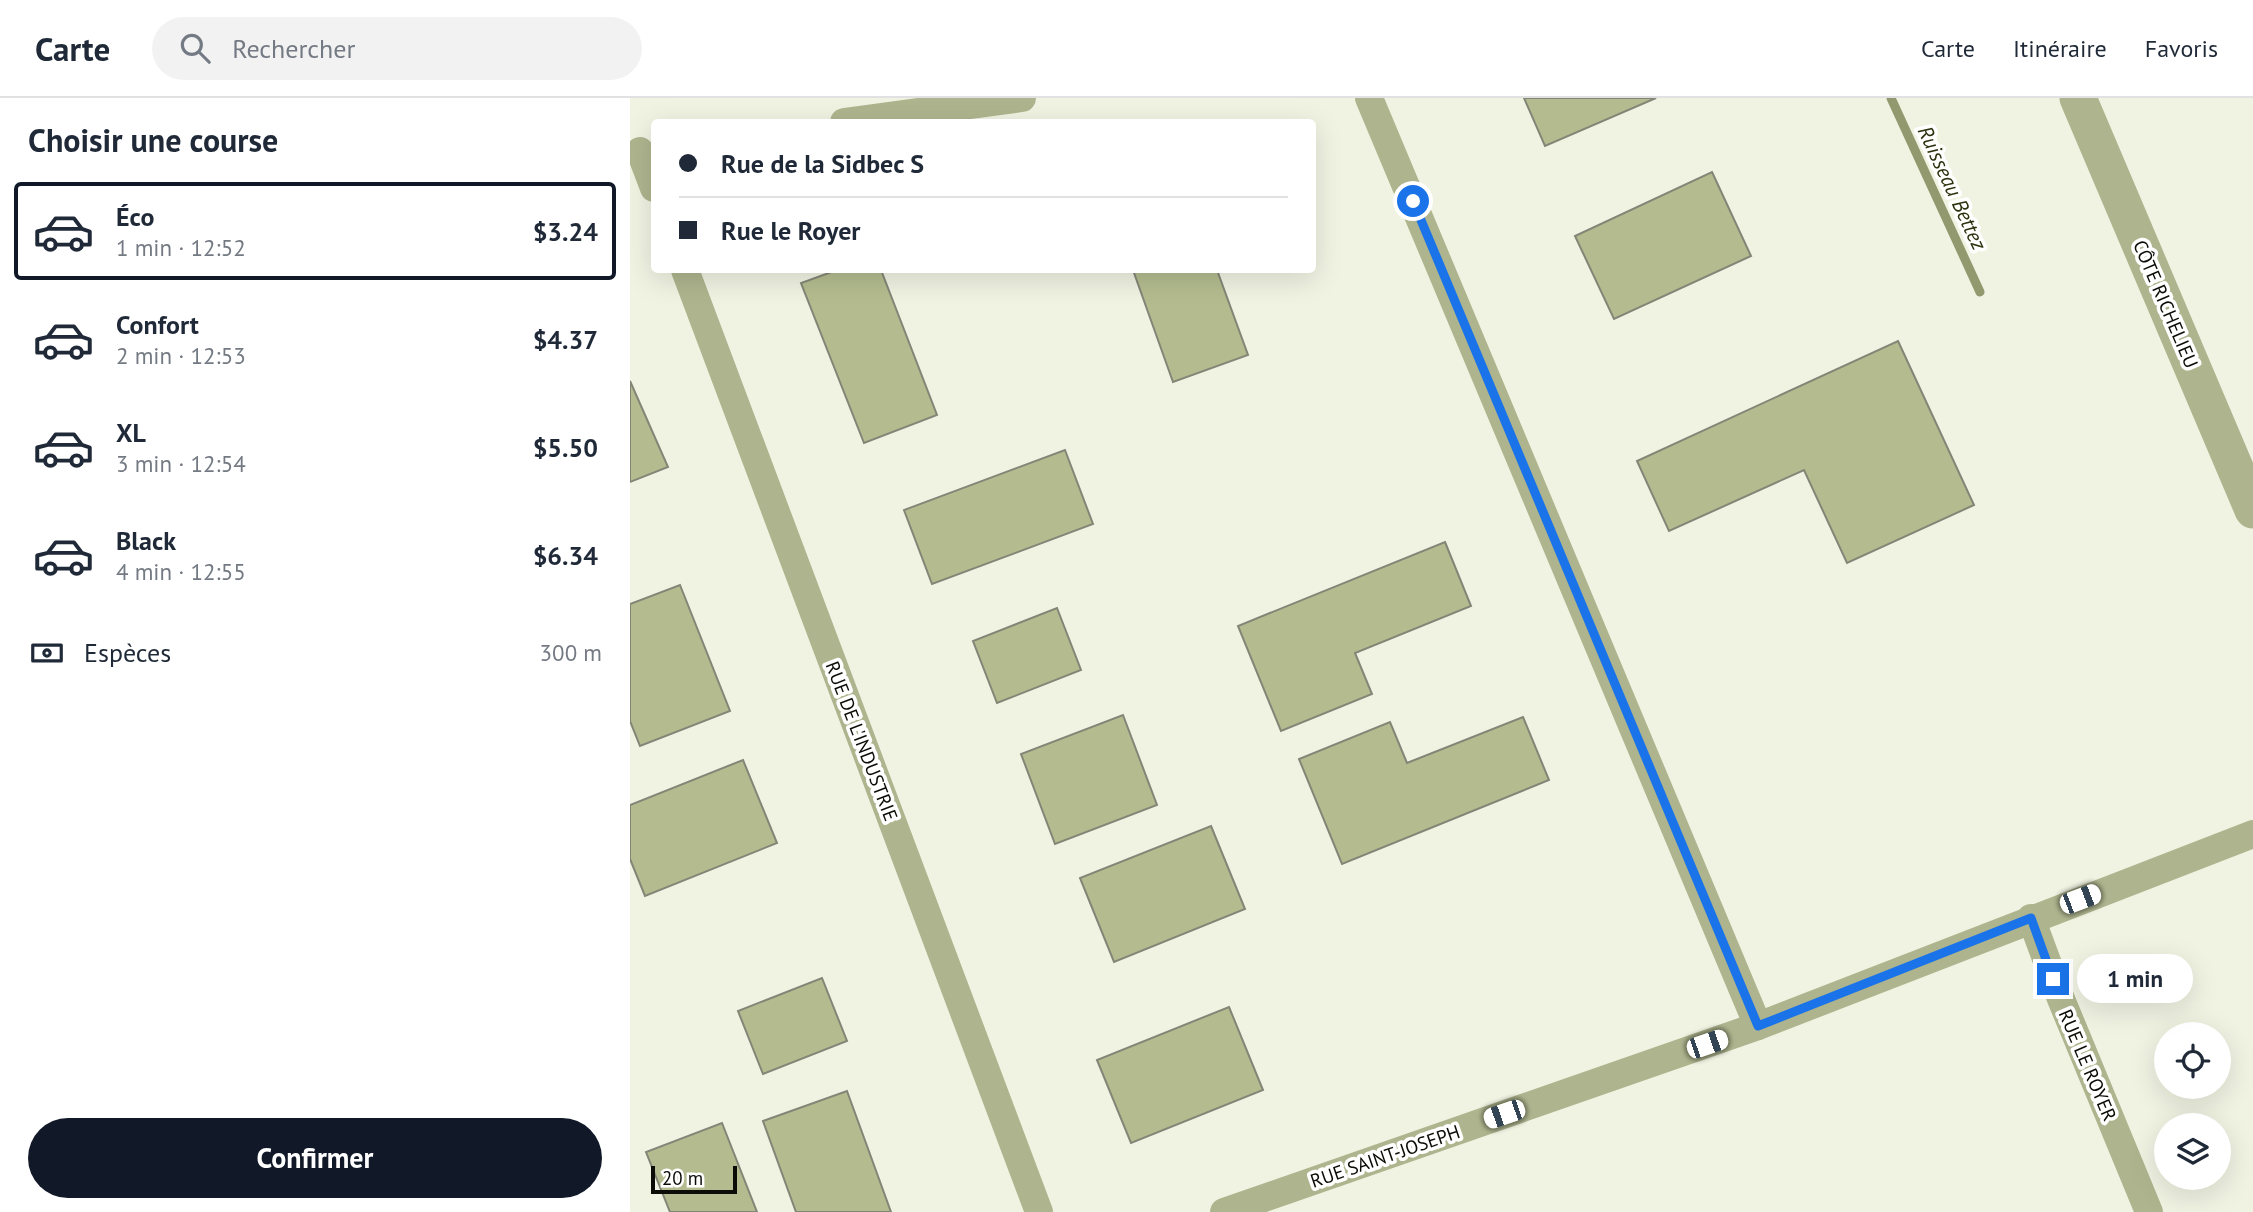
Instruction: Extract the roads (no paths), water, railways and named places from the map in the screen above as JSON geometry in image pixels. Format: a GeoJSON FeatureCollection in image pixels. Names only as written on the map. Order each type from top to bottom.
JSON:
{"type":"FeatureCollection","features":[{"type":"Feature","properties":{"kind":"street"},"geometry":{"type":"LineString","coordinates":[[866,119],[1022,98]]}},
{"type":"Feature","properties":{"kind":"street"},"geometry":{"type":"LineString","coordinates":[[1369,98],[1758,1026]]}},
{"type":"Feature","properties":{"kind":"street","name":"CÔTE RICHELIEU"},"geometry":{"type":"LineString","coordinates":[[2078,98],[2253,510]]}},
{"type":"Feature","properties":{"kind":"street"},"geometry":{"type":"LineString","coordinates":[[642,151],[651,179]]}},
{"type":"Feature","properties":{"kind":"street","name":"RUE DE L'INDUSTRIE"},"geometry":{"type":"LineString","coordinates":[[686,273],[1039,1212]]}},
{"type":"Feature","properties":{"kind":"street","name":"RUE SAINT-JOSEPH"},"geometry":{"type":"LineString","coordinates":[[1224,1212],[1758,1026],[2253,834]]}},
{"type":"Feature","properties":{"kind":"street","name":"RUE LE ROYER"},"geometry":{"type":"LineString","coordinates":[[2031,918],[2061,999],[2149,1212]]}},
{"type":"Feature","properties":{"kind":"waterway","name":"Ruisseau Bettez"},"geometry":{"type":"LineString","coordinates":[[1891,98],[1980,292]]}}]}
